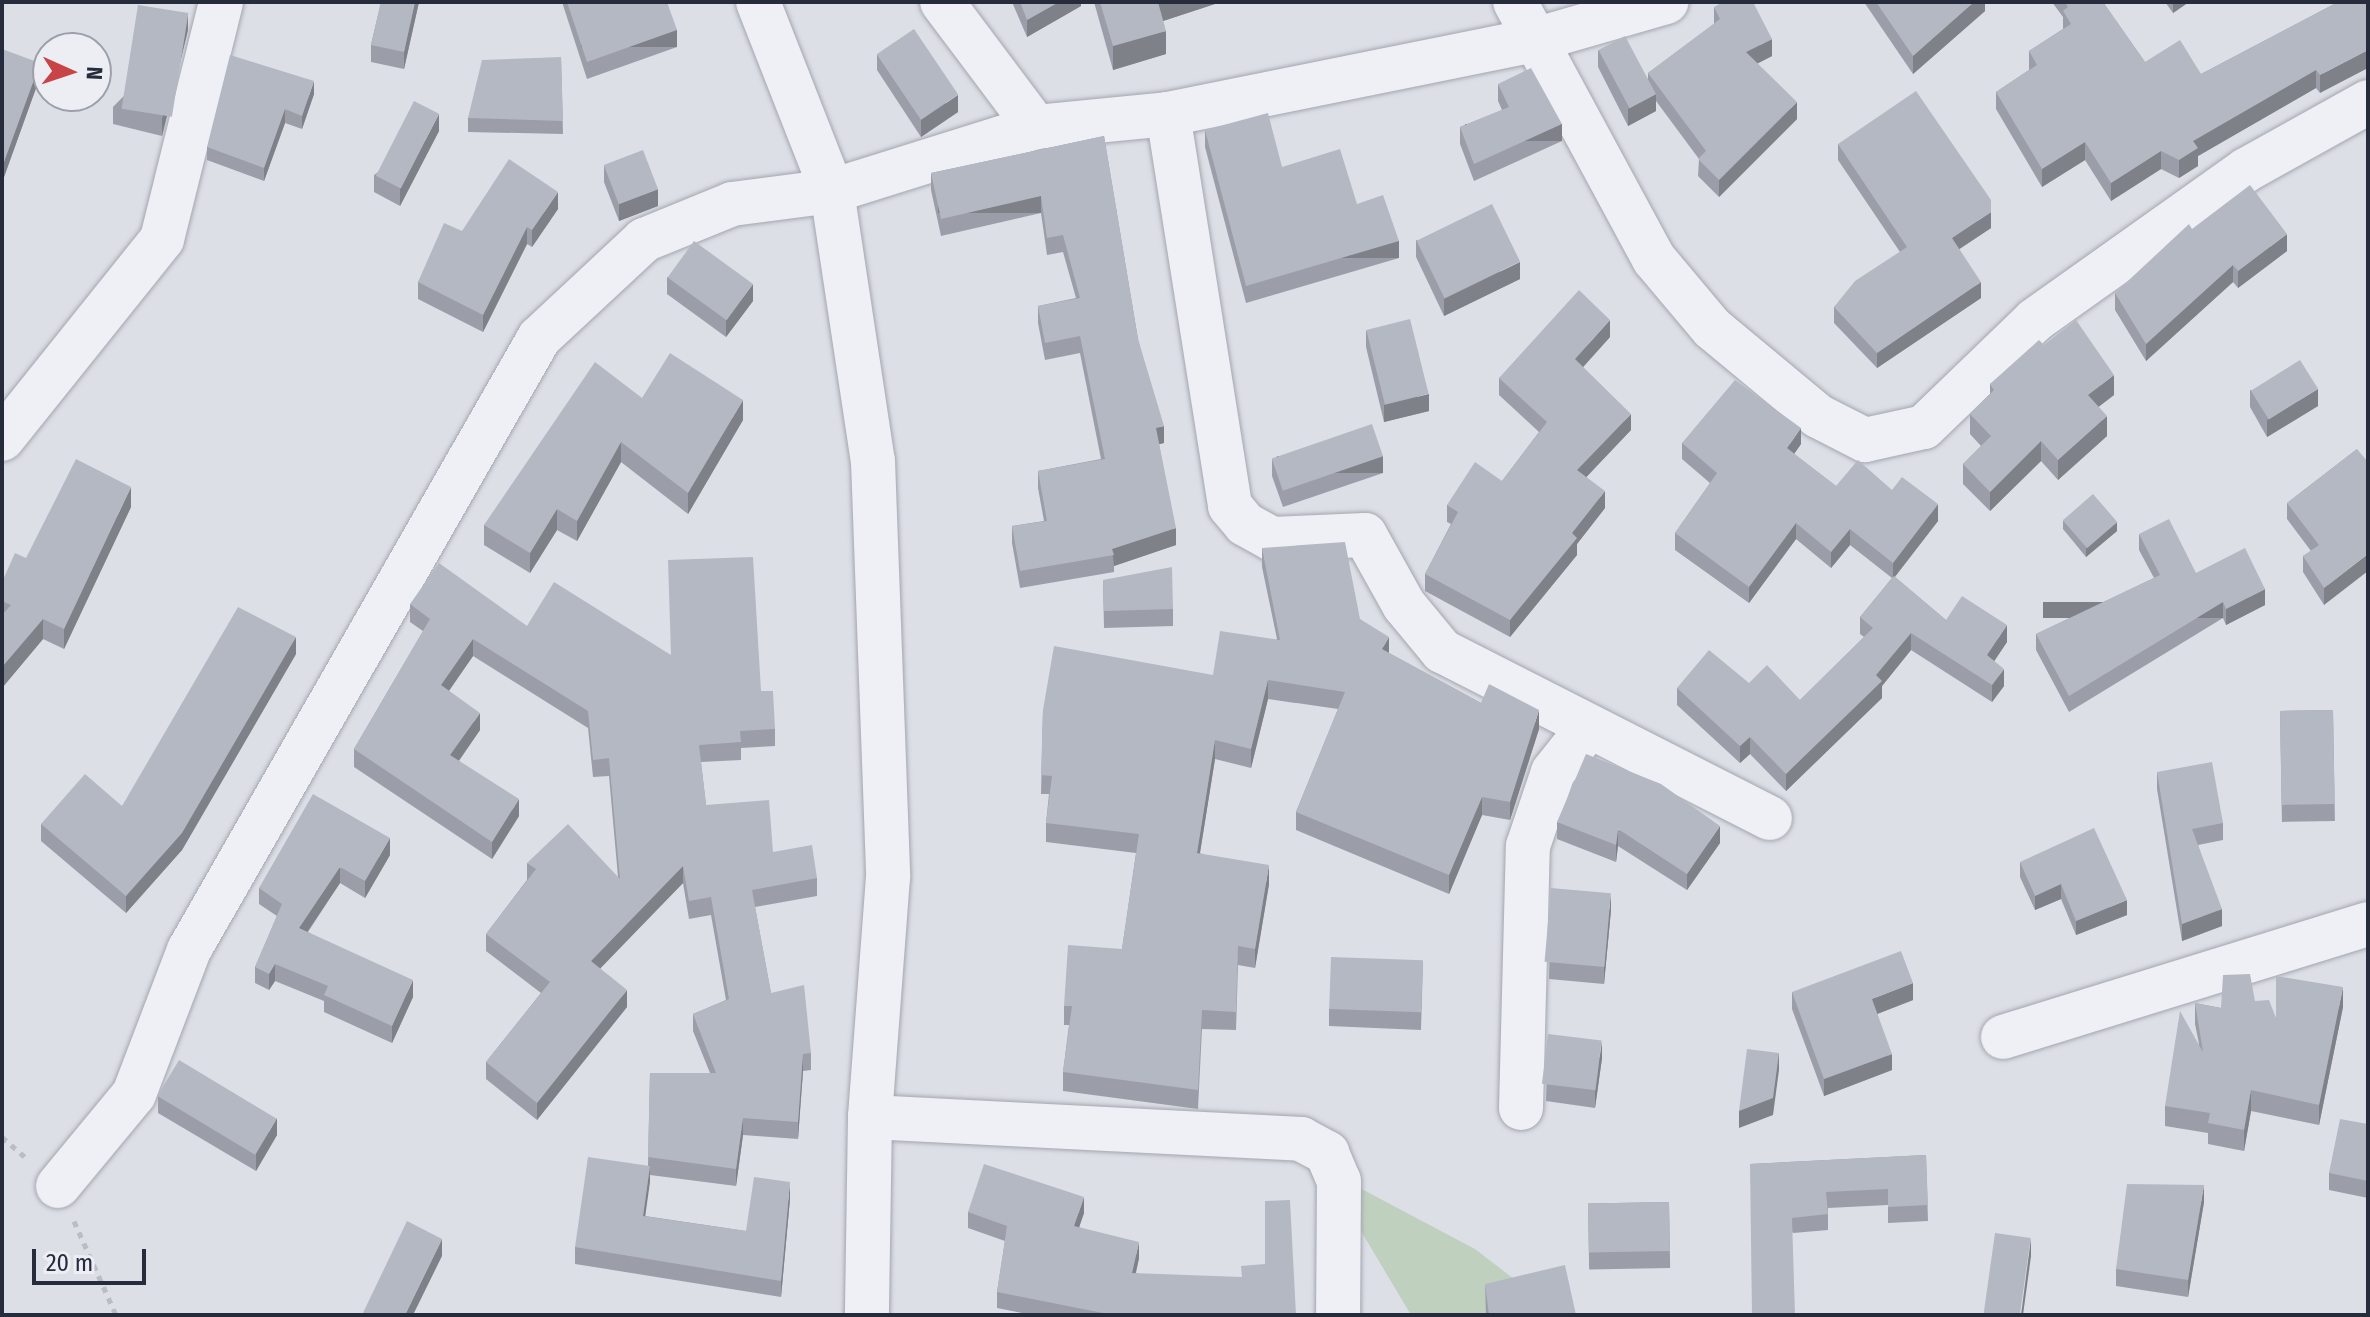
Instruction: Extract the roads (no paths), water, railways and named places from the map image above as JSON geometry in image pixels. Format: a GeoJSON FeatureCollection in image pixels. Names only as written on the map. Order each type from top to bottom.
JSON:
{"type":"FeatureCollection","features":[{"type":"Feature","properties":{"kind":"street"},"geometry":{"type":"LineString","coordinates":[[2,439],[162,239],[221,2]]}},
{"type":"Feature","properties":{"kind":"street"},"geometry":{"type":"LineString","coordinates":[[758,2],[832,191],[873,461],[888,877],[870,1117],[867,1315]]}},
{"type":"Feature","properties":{"kind":"street"},"geometry":{"type":"LineString","coordinates":[[942,2],[1036,127]]}},
{"type":"Feature","properties":{"kind":"street"},"geometry":{"type":"LineString","coordinates":[[58,1186],[134,1094],[189,950],[539,338],[644,240],[732,204],[832,191],[1036,127],[1168,114],[1523,21],[1666,2]]}},
{"type":"Feature","properties":{"kind":"street"},"geometry":{"type":"LineString","coordinates":[[1523,21],[1654,259],[1712,328],[1818,416],[1865,440],[1924,427],[2035,320],[2246,170],[2368,102]]}},
{"type":"Feature","properties":{"kind":"street"},"geometry":{"type":"LineString","coordinates":[[1168,114],[1230,506],[1272,539],[1365,535],[1404,605],[1442,651],[1474,661],[1588,728],[1770,818]]}},
{"type":"Feature","properties":{"kind":"street"},"geometry":{"type":"LineString","coordinates":[[1521,1108],[1530,832],[1553,772],[1588,728]]}},
{"type":"Feature","properties":{"kind":"street"},"geometry":{"type":"LineString","coordinates":[[2003,1037],[2368,924]]}},
{"type":"Feature","properties":{"kind":"street"},"geometry":{"type":"LineString","coordinates":[[870,1117],[1301,1139],[1327,1153],[1339,1181],[1338,1315]]}}]}
